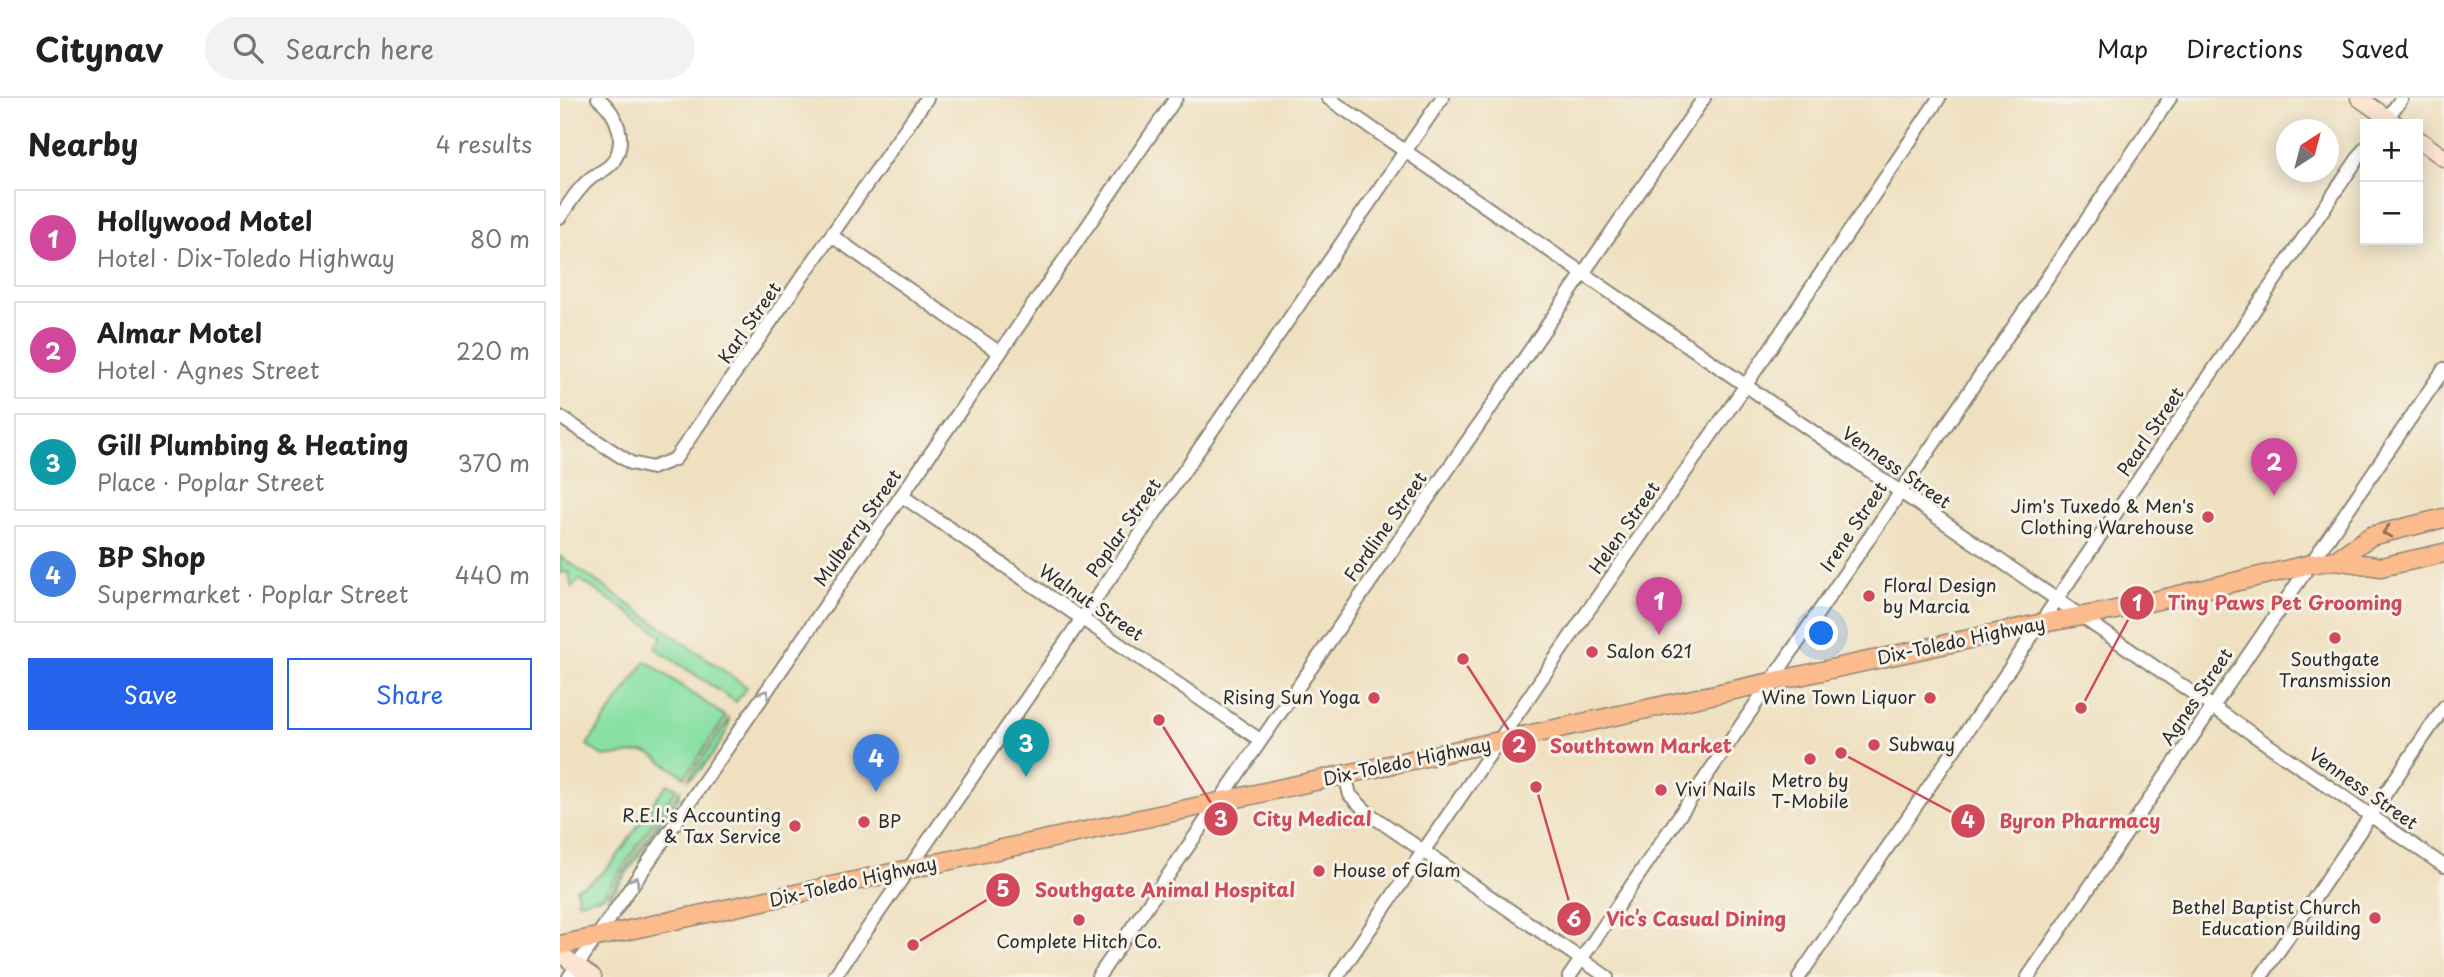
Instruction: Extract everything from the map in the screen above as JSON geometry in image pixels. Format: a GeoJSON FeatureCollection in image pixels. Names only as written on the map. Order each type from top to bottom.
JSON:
{"type":"FeatureCollection","features":[{"type":"Feature","properties":{"kind":"main road"},"geometry":{"type":"LineString","coordinates":[[2359,98],[2385,119]]}},
{"type":"Feature","properties":{"kind":"main road"},"geometry":{"type":"LineString","coordinates":[[2423,143],[2444,158]]}},
{"type":"Feature","properties":{"kind":"main road","name":"Dix-Toledo Highway"},"geometry":{"type":"LineString","coordinates":[[2336,560],[2371,536],[2444,518]]}},
{"type":"Feature","properties":{"kind":"main road","name":"Dix-Toledo Highway"},"geometry":{"type":"LineString","coordinates":[[560,945],[2043,623],[2111,611],[2311,564],[2336,560],[2381,567],[2444,553]]}},
{"type":"Feature","properties":{"kind":"main road"},"geometry":{"type":"LineString","coordinates":[[560,954],[573,971],[593,977]]}},
{"type":"Feature","properties":{"kind":"street"},"geometry":{"type":"LineString","coordinates":[[560,217],[591,178],[603,172],[613,162],[618,150],[620,137],[615,118],[598,98]]}},
{"type":"Feature","properties":{"kind":"street"},"geometry":{"type":"LineString","coordinates":[[909,98],[924,102]]}},
{"type":"Feature","properties":{"kind":"street","name":"Mulberry Street"},"geometry":{"type":"LineString","coordinates":[[573,971],[1176,98]]}},
{"type":"Feature","properties":{"kind":"street","name":"Venness Street"},"geometry":{"type":"LineString","coordinates":[[1328,98],[2444,866]]}},
{"type":"Feature","properties":{"kind":"street","name":"Poplar Street"},"geometry":{"type":"LineString","coordinates":[[834,977],[1442,98]]}},
{"type":"Feature","properties":{"kind":"street","name":"Fordline Street"},"geometry":{"type":"LineString","coordinates":[[1098,977],[1704,98]]}},
{"type":"Feature","properties":{"kind":"street","name":"Helen Street"},"geometry":{"type":"LineString","coordinates":[[1337,977],[1746,385],[1939,98]]}},
{"type":"Feature","properties":{"kind":"street","name":"Irene Street"},"geometry":{"type":"LineString","coordinates":[[1569,977],[2170,98]]}},
{"type":"Feature","properties":{"kind":"street"},"geometry":{"type":"LineString","coordinates":[[2391,119],[2402,98]]}},
{"type":"Feature","properties":{"kind":"street","name":"Karl Street"},"geometry":{"type":"LineString","coordinates":[[560,417],[631,463],[652,468],[675,459],[924,102]]}},
{"type":"Feature","properties":{"kind":"street","name":"Pearl Street"},"geometry":{"type":"LineString","coordinates":[[1799,977],[2360,155]]}},
{"type":"Feature","properties":{"kind":"street"},"geometry":{"type":"LineString","coordinates":[[832,236],[1000,353]]}},
{"type":"Feature","properties":{"kind":"street","name":"Agnes Street"},"geometry":{"type":"LineString","coordinates":[[2028,977],[2444,369]]}},
{"type":"Feature","properties":{"kind":"street","name":"Walnut Street"},"geometry":{"type":"LineString","coordinates":[[902,496],[1261,740]]}},
{"type":"Feature","properties":{"kind":"street"},"geometry":{"type":"LineString","coordinates":[[2261,977],[2444,707]]}},
{"type":"Feature","properties":{"kind":"street"},"geometry":{"type":"LineString","coordinates":[[1345,775],[1350,795],[1356,802],[1424,853],[1606,977]]}},
{"type":"Feature","properties":{"kind":"green space"},"geometry":{"type":"Polygon","coordinates":[[[560,556],[747,687],[736,702],[655,648],[663,636],[579,579],[572,588],[569,572],[560,573],[560,556]]]}},
{"type":"Feature","properties":{"kind":"green space"},"geometry":{"type":"Polygon","coordinates":[[[646,661],[726,717],[685,777],[651,754],[644,752],[604,757],[587,745],[646,661]]]}},
{"type":"Feature","properties":{"kind":"green space"},"geometry":{"type":"Polygon","coordinates":[[[729,719],[725,733],[714,752],[700,770],[688,779],[729,719]]]}},
{"type":"Feature","properties":{"kind":"green space"},"geometry":{"type":"Polygon","coordinates":[[[668,784],[677,788],[603,896],[578,902],[576,888],[591,882],[616,858],[668,784]]]}},
{"type":"Feature","properties":{"kind":"green space"},"geometry":{"type":"Polygon","coordinates":[[[680,790],[680,796],[613,893],[608,895],[680,790]]]}},
{"type":"Feature","properties":{"kind":"place","name":"Almar Motel"},"geometry":{"type":"Point","coordinates":[2274,496]}},
{"type":"Feature","properties":{"kind":"place","name":"Jim's Tuxedo & Men's Clothing Warehouse"},"geometry":{"type":"Point","coordinates":[2208,517]}},
{"type":"Feature","properties":{"kind":"place","name":"Floral Design by Marcia"},"geometry":{"type":"Point","coordinates":[1869,596]}},
{"type":"Feature","properties":{"kind":"place","name":"Hollywood Motel"},"geometry":{"type":"Point","coordinates":[1659,635]}},
{"type":"Feature","properties":{"kind":"place","name":"Southgate Transmission"},"geometry":{"type":"Point","coordinates":[2335,638]}},
{"type":"Feature","properties":{"kind":"place","name":"Salon 621"},"geometry":{"type":"Point","coordinates":[1592,652]}},
{"type":"Feature","properties":{"kind":"place","name":"Southtown Market"},"geometry":{"type":"Point","coordinates":[1463,659]}},
{"type":"Feature","properties":{"kind":"place","name":"Rising Sun Yoga"},"geometry":{"type":"Point","coordinates":[1374,698]}},
{"type":"Feature","properties":{"kind":"place","name":"Wine Town Liquor"},"geometry":{"type":"Point","coordinates":[1930,698]}},
{"type":"Feature","properties":{"kind":"place","name":"Tiny Paws Pet Grooming"},"geometry":{"type":"Point","coordinates":[2081,708]}},
{"type":"Feature","properties":{"kind":"place","name":"City Medical"},"geometry":{"type":"Point","coordinates":[1159,720]}},
{"type":"Feature","properties":{"kind":"place","name":"Subway"},"geometry":{"type":"Point","coordinates":[1874,745]}},
{"type":"Feature","properties":{"kind":"place","name":"Byron Pharmacy"},"geometry":{"type":"Point","coordinates":[1841,753]}},
{"type":"Feature","properties":{"kind":"place","name":"Metro by T-Mobile"},"geometry":{"type":"Point","coordinates":[1810,759]}},
{"type":"Feature","properties":{"kind":"place","name":"Gill Plumbing & Heating"},"geometry":{"type":"Point","coordinates":[1026,777]}},
{"type":"Feature","properties":{"kind":"place","name":"Vic’s Casual Dining"},"geometry":{"type":"Point","coordinates":[1536,787]}},
{"type":"Feature","properties":{"kind":"place","name":"Vivi Nails"},"geometry":{"type":"Point","coordinates":[1661,790]}},
{"type":"Feature","properties":{"kind":"place","name":"BP Shop"},"geometry":{"type":"Point","coordinates":[876,792]}},
{"type":"Feature","properties":{"kind":"place","name":"BP"},"geometry":{"type":"Point","coordinates":[864,822]}},
{"type":"Feature","properties":{"kind":"place","name":"R.E.I.'s Accounting & Tax Service"},"geometry":{"type":"Point","coordinates":[795,826]}},
{"type":"Feature","properties":{"kind":"place","name":"House of Glam"},"geometry":{"type":"Point","coordinates":[1319,871]}},
{"type":"Feature","properties":{"kind":"place","name":"Bethel Baptist Church Education Building"},"geometry":{"type":"Point","coordinates":[2375,918]}},
{"type":"Feature","properties":{"kind":"place","name":"Complete Hitch Co."},"geometry":{"type":"Point","coordinates":[1079,920]}},
{"type":"Feature","properties":{"kind":"place","name":"Southgate Animal Hospital"},"geometry":{"type":"Point","coordinates":[913,945]}}]}
